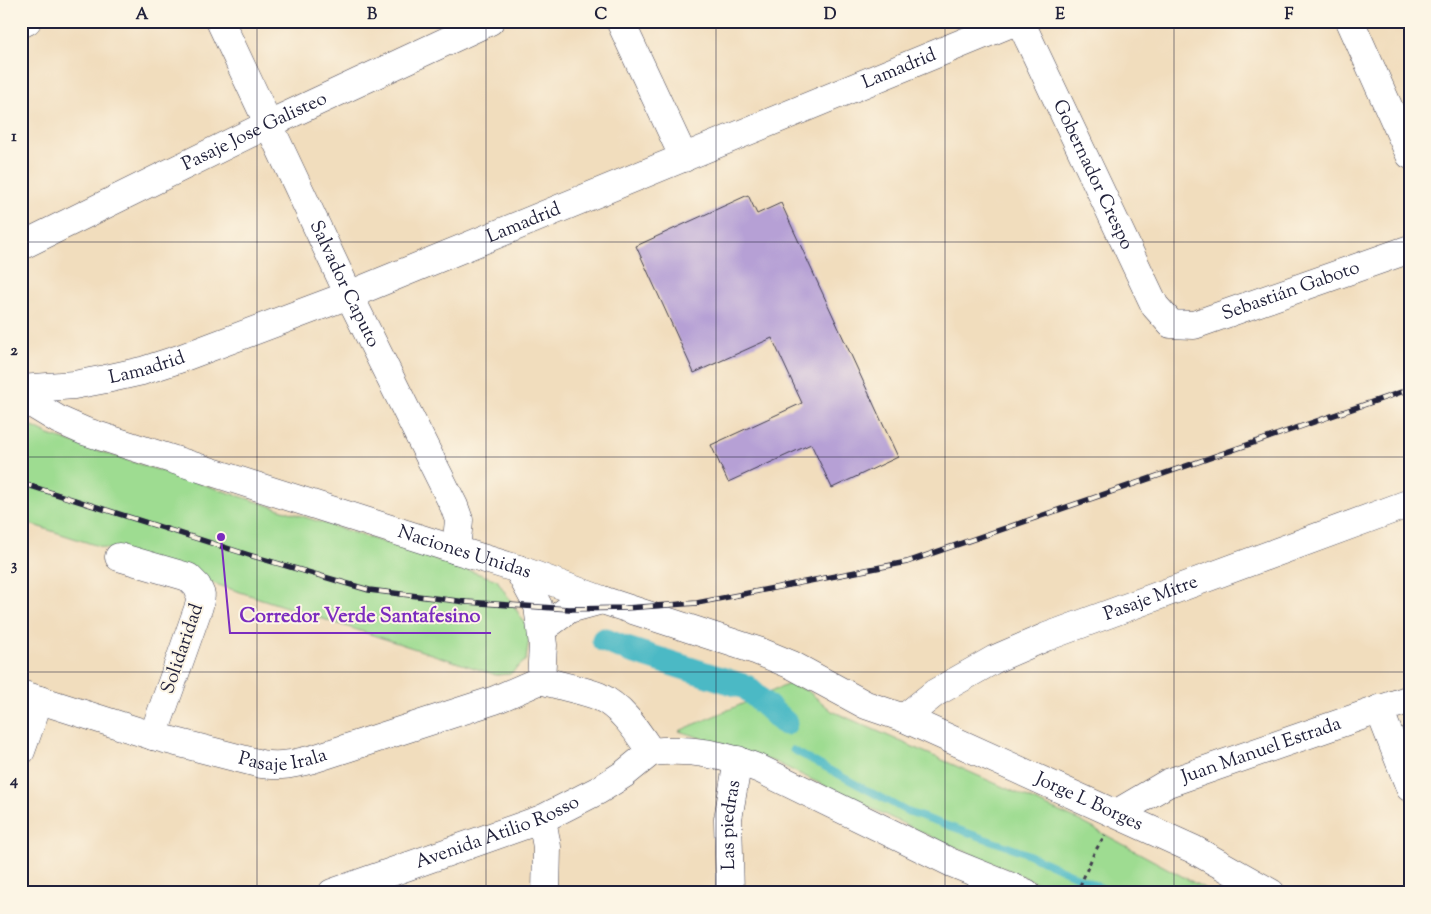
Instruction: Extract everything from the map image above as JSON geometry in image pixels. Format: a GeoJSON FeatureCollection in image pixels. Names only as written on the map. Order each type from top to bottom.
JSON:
{"type":"FeatureCollection","features":[{"type":"Feature","properties":{"kind":"street"},"geometry":{"type":"LineString","coordinates":[[21,24],[27,21]]}},
{"type":"Feature","properties":{"kind":"street","name":"Salvador Caputo"},"geometry":{"type":"LineString","coordinates":[[220,21],[349,295],[454,506],[459,520],[456,550]]}},
{"type":"Feature","properties":{"kind":"street","name":"Pasaje Jose Galisteo"},"geometry":{"type":"LineString","coordinates":[[21,246],[269,124],[490,21]]}},
{"type":"Feature","properties":{"kind":"street"},"geometry":{"type":"LineString","coordinates":[[620,21],[684,158]]}},
{"type":"Feature","properties":{"kind":"street","name":"Lamadrid"},"geometry":{"type":"LineString","coordinates":[[21,389],[74,385],[142,371],[179,359],[349,295],[1016,21]]}},
{"type":"Feature","properties":{"kind":"street","name":"Gobernador Crespo"},"geometry":{"type":"LineString","coordinates":[[1020,21],[1155,306],[1171,324]]}},
{"type":"Feature","properties":{"kind":"street"},"geometry":{"type":"LineString","coordinates":[[1350,21],[1410,155]]}},
{"type":"Feature","properties":{"kind":"street","name":"Sebastián Gaboto"},"geometry":{"type":"LineString","coordinates":[[1171,324],[1194,325],[1410,249]]}},
{"type":"Feature","properties":{"kind":"street","name":"Naciones Unidas"},"geometry":{"type":"LineString","coordinates":[[21,397],[59,420],[84,431],[518,569],[602,600],[758,651],[792,665],[866,705],[904,718]]}},
{"type":"Feature","properties":{"kind":"street","name":"Pasaje Mitre"},"geometry":{"type":"LineString","coordinates":[[904,718],[935,693],[995,658],[1046,637],[1410,503]]}},
{"type":"Feature","properties":{"kind":"street","name":"Solidaridad"},"geometry":{"type":"LineString","coordinates":[[120,557],[188,578],[197,586],[201,595],[199,606],[153,736]]}},
{"type":"Feature","properties":{"kind":"street"},"geometry":{"type":"LineString","coordinates":[[518,569],[538,606],[543,645],[541,680],[598,696],[613,706],[632,724],[652,752],[670,750],[710,752],[738,760],[952,863],[1026,893]]}},
{"type":"Feature","properties":{"kind":"street"},"geometry":{"type":"LineString","coordinates":[[542,629],[569,609],[602,600]]}},
{"type":"Feature","properties":{"kind":"street","name":"Pasaje Irala"},"geometry":{"type":"LineString","coordinates":[[30,697],[153,736],[261,764],[277,766],[292,765],[495,700],[541,680]]}},
{"type":"Feature","properties":{"kind":"street"},"geometry":{"type":"LineString","coordinates":[[21,751],[30,697]]}},
{"type":"Feature","properties":{"kind":"street","name":"Juan Manuel Estrada"},"geometry":{"type":"LineString","coordinates":[[1117,814],[1168,783],[1410,699]]}},
{"type":"Feature","properties":{"kind":"street"},"geometry":{"type":"LineString","coordinates":[[1379,709],[1410,788]]}},
{"type":"Feature","properties":{"kind":"street","name":"Jorge L Borges"},"geometry":{"type":"LineString","coordinates":[[904,718],[1193,849],[1271,893]]}},
{"type":"Feature","properties":{"kind":"street","name":"Avenida Atilio Rosso"},"geometry":{"type":"LineString","coordinates":[[342,892],[542,819],[599,790],[624,774],[652,752]]}},
{"type":"Feature","properties":{"kind":"street","name":"Las piedras"},"geometry":{"type":"LineString","coordinates":[[730,893],[728,819],[738,760]]}},
{"type":"Feature","properties":{"kind":"street"},"geometry":{"type":"LineString","coordinates":[[542,819],[547,847],[546,893]]}},
{"type":"Feature","properties":{"kind":"path"},"geometry":{"type":"LineString","coordinates":[[1077,891],[1094,853]]}},
{"type":"Feature","properties":{"kind":"green space"},"geometry":{"type":"Polygon","coordinates":[[[21,421],[49,435],[497,580],[530,631],[526,660],[510,674],[496,675],[21,521],[21,421]]]}},
{"type":"Feature","properties":{"kind":"green space"},"geometry":{"type":"Polygon","coordinates":[[[789,684],[808,691],[832,711],[1080,821],[1213,893],[1061,893],[923,833],[775,762],[679,731],[789,684]]]}},
{"type":"Feature","properties":{"kind":"building"},"geometry":{"type":"Polygon","coordinates":[[[748,195],[757,214],[781,203],[898,457],[832,488],[811,444],[728,482],[711,445],[802,403],[772,338],[694,373],[636,246],[748,195]]]}},
{"type":"Feature","properties":{"kind":"waterway"},"geometry":{"type":"LineString","coordinates":[[604,640],[626,649],[746,687],[785,723]]}},
{"type":"Feature","properties":{"kind":"waterway"},"geometry":{"type":"LineString","coordinates":[[793,750],[906,811],[1023,852],[1113,893]]}},
{"type":"Feature","properties":{"kind":"railway"},"geometry":{"type":"LineString","coordinates":[[21,483],[249,555],[369,590],[466,602],[569,609],[626,608],[697,603],[907,562],[1410,389]]}},
{"type":"Feature","properties":{"kind":"place","name":"Corredor Verde Santafesino"},"geometry":{"type":"Point","coordinates":[221,537]}}]}
